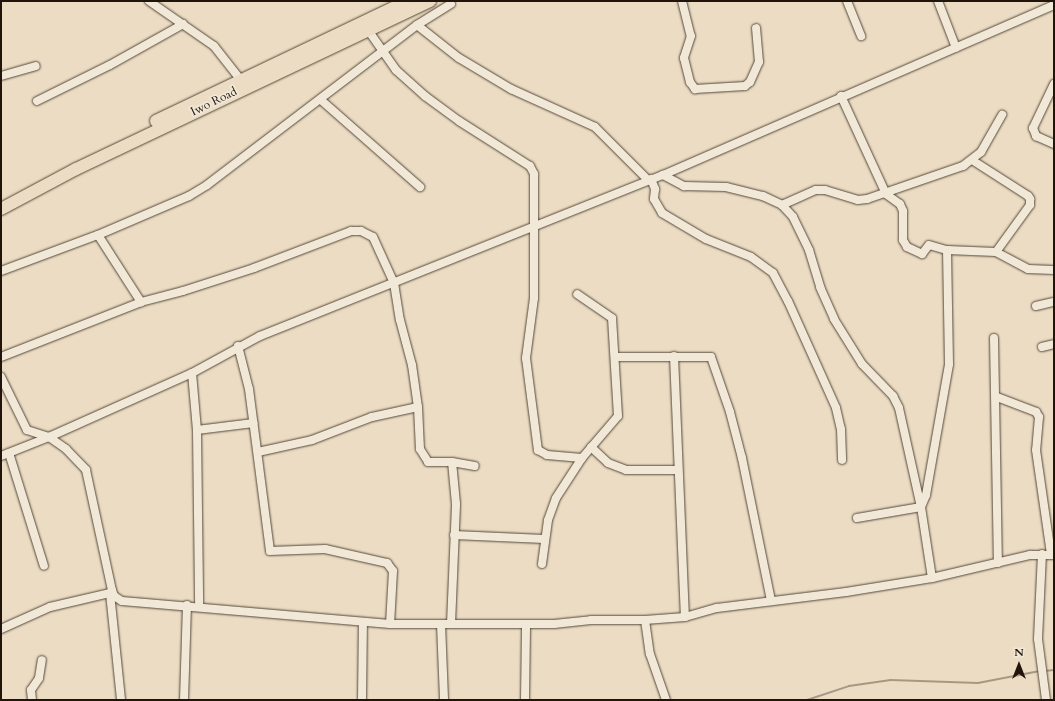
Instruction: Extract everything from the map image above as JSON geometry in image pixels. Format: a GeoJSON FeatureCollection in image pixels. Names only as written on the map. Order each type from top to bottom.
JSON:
{"type":"FeatureCollection","features":[{"type":"Feature","properties":{"kind":"main road","name":"Iwo Road"},"geometry":{"type":"LineString","coordinates":[[1,208],[73,166],[240,79],[408,1]]}},
{"type":"Feature","properties":{"kind":"main road","name":"Iwo Road"},"geometry":{"type":"LineString","coordinates":[[1,199],[430,1]]}},
{"type":"Feature","properties":{"kind":"street"},"geometry":{"type":"LineString","coordinates":[[149,1],[214,46],[240,79]]}},
{"type":"Feature","properties":{"kind":"street"},"geometry":{"type":"LineString","coordinates":[[682,1],[692,36],[684,58],[690,82],[695,89],[744,86],[750,82],[759,62],[756,28]]}},
{"type":"Feature","properties":{"kind":"street"},"geometry":{"type":"LineString","coordinates":[[847,1],[860,36]]}},
{"type":"Feature","properties":{"kind":"street"},"geometry":{"type":"LineString","coordinates":[[938,1],[956,48]]}},
{"type":"Feature","properties":{"kind":"street"},"geometry":{"type":"LineString","coordinates":[[1,271],[98,235],[188,196],[207,185],[321,100],[417,25],[451,4]]}},
{"type":"Feature","properties":{"kind":"street"},"geometry":{"type":"LineString","coordinates":[[44,566],[5,454],[49,437],[192,373],[238,346],[649,179],[663,175],[841,96],[1054,5]]}},
{"type":"Feature","properties":{"kind":"street"},"geometry":{"type":"LineString","coordinates":[[37,101],[110,65],[183,24]]}},
{"type":"Feature","properties":{"kind":"street"},"geometry":{"type":"LineString","coordinates":[[417,25],[459,58],[511,89],[595,127],[649,179],[655,189],[654,199],[662,213],[706,239],[751,257],[773,273],[788,301],[836,408],[841,429],[842,460]]}},
{"type":"Feature","properties":{"kind":"street"},"geometry":{"type":"LineString","coordinates":[[368,30],[381,52],[396,70],[425,96],[459,121],[530,166],[534,174],[534,298],[526,358],[538,450],[548,455],[582,458]]}},
{"type":"Feature","properties":{"kind":"street"},"geometry":{"type":"LineString","coordinates":[[1,76],[36,66]]}},
{"type":"Feature","properties":{"kind":"street"},"geometry":{"type":"LineString","coordinates":[[1054,84],[1033,128],[1036,136],[1054,144]]}},
{"type":"Feature","properties":{"kind":"street"},"geometry":{"type":"LineString","coordinates":[[841,96],[886,194],[900,204],[903,211],[904,244],[922,254],[929,245],[947,250],[996,252],[1028,269],[1054,270]]}},
{"type":"Feature","properties":{"kind":"street"},"geometry":{"type":"LineString","coordinates":[[321,100],[420,187]]}},
{"type":"Feature","properties":{"kind":"street"},"geometry":{"type":"LineString","coordinates":[[782,205],[816,190],[825,190],[858,200],[886,194],[972,160],[981,152],[1002,115]]}},
{"type":"Feature","properties":{"kind":"street"},"geometry":{"type":"LineString","coordinates":[[972,160],[1028,196],[1030,199],[1030,205],[996,252]]}},
{"type":"Feature","properties":{"kind":"street"},"geometry":{"type":"LineString","coordinates":[[663,175],[684,186],[726,187],[763,196],[782,205],[798,225],[834,319],[862,364],[893,396],[899,408],[921,507],[932,578]]}},
{"type":"Feature","properties":{"kind":"street"},"geometry":{"type":"LineString","coordinates":[[1,356],[141,302],[183,292],[254,268],[351,231],[362,231],[373,237],[394,283],[418,407],[420,449],[428,462],[452,462],[475,466]]}},
{"type":"Feature","properties":{"kind":"street"},"geometry":{"type":"LineString","coordinates":[[98,235],[141,302]]}},
{"type":"Feature","properties":{"kind":"street"},"geometry":{"type":"LineString","coordinates":[[921,507],[926,495],[949,364],[947,250]]}},
{"type":"Feature","properties":{"kind":"street"},"geometry":{"type":"LineString","coordinates":[[542,564],[544,539],[556,498],[582,458],[618,416],[612,318],[577,294]]}},
{"type":"Feature","properties":{"kind":"street"},"geometry":{"type":"LineString","coordinates":[[1036,306],[1054,302]]}},
{"type":"Feature","properties":{"kind":"street"},"geometry":{"type":"LineString","coordinates":[[994,338],[998,563]]}},
{"type":"Feature","properties":{"kind":"street"},"geometry":{"type":"LineString","coordinates":[[1042,348],[1054,344]]}},
{"type":"Feature","properties":{"kind":"street"},"geometry":{"type":"LineString","coordinates":[[238,346],[254,423],[270,551],[325,549],[387,563],[393,571],[390,624]]}},
{"type":"Feature","properties":{"kind":"street"},"geometry":{"type":"LineString","coordinates":[[615,357],[705,355],[714,361],[742,458],[771,601]]}},
{"type":"Feature","properties":{"kind":"street"},"geometry":{"type":"LineString","coordinates":[[674,356],[685,617]]}},
{"type":"Feature","properties":{"kind":"street"},"geometry":{"type":"LineString","coordinates":[[192,373],[197,430],[199,605]]}},
{"type":"Feature","properties":{"kind":"street"},"geometry":{"type":"LineString","coordinates":[[1,377],[27,430],[49,437],[66,448],[86,470],[112,594],[121,700]]}},
{"type":"Feature","properties":{"kind":"street"},"geometry":{"type":"LineString","coordinates":[[996,397],[1036,412],[1039,416],[1036,450],[1049,554],[1038,639],[1046,700]]}},
{"type":"Feature","properties":{"kind":"street"},"geometry":{"type":"LineString","coordinates":[[258,452],[312,440],[372,417],[418,407]]}},
{"type":"Feature","properties":{"kind":"street"},"geometry":{"type":"LineString","coordinates":[[197,430],[254,423]]}},
{"type":"Feature","properties":{"kind":"street"},"geometry":{"type":"LineString","coordinates":[[591,447],[608,463],[626,470],[678,470]]}},
{"type":"Feature","properties":{"kind":"street"},"geometry":{"type":"LineString","coordinates":[[451,624],[456,504],[452,462]]}},
{"type":"Feature","properties":{"kind":"street"},"geometry":{"type":"LineString","coordinates":[[857,518],[921,507]]}},
{"type":"Feature","properties":{"kind":"street"},"geometry":{"type":"LineString","coordinates":[[454,535],[544,539]]}},
{"type":"Feature","properties":{"kind":"street"},"geometry":{"type":"LineString","coordinates":[[1,629],[50,607],[112,594],[122,601],[199,605],[390,624],[563,624],[598,619],[645,620],[685,617],[717,608],[846,592],[932,578],[998,563],[1049,554]]}},
{"type":"Feature","properties":{"kind":"street"},"geometry":{"type":"LineString","coordinates":[[184,700],[187,605]]}},
{"type":"Feature","properties":{"kind":"street"},"geometry":{"type":"LineString","coordinates":[[645,620],[650,654],[666,700]]}},
{"type":"Feature","properties":{"kind":"street"},"geometry":{"type":"LineString","coordinates":[[362,700],[363,622]]}},
{"type":"Feature","properties":{"kind":"street"},"geometry":{"type":"LineString","coordinates":[[441,624],[444,700]]}},
{"type":"Feature","properties":{"kind":"street"},"geometry":{"type":"LineString","coordinates":[[525,700],[526,624]]}},
{"type":"Feature","properties":{"kind":"street"},"geometry":{"type":"LineString","coordinates":[[32,700],[31,690],[39,678],[42,660]]}},
{"type":"Feature","properties":{"kind":"waterway"},"geometry":{"type":"LineString","coordinates":[[1044,671],[1054,670]]}},
{"type":"Feature","properties":{"kind":"waterway"},"geometry":{"type":"LineString","coordinates":[[807,700],[849,686],[891,680],[978,683],[1040,671]]}}]}
